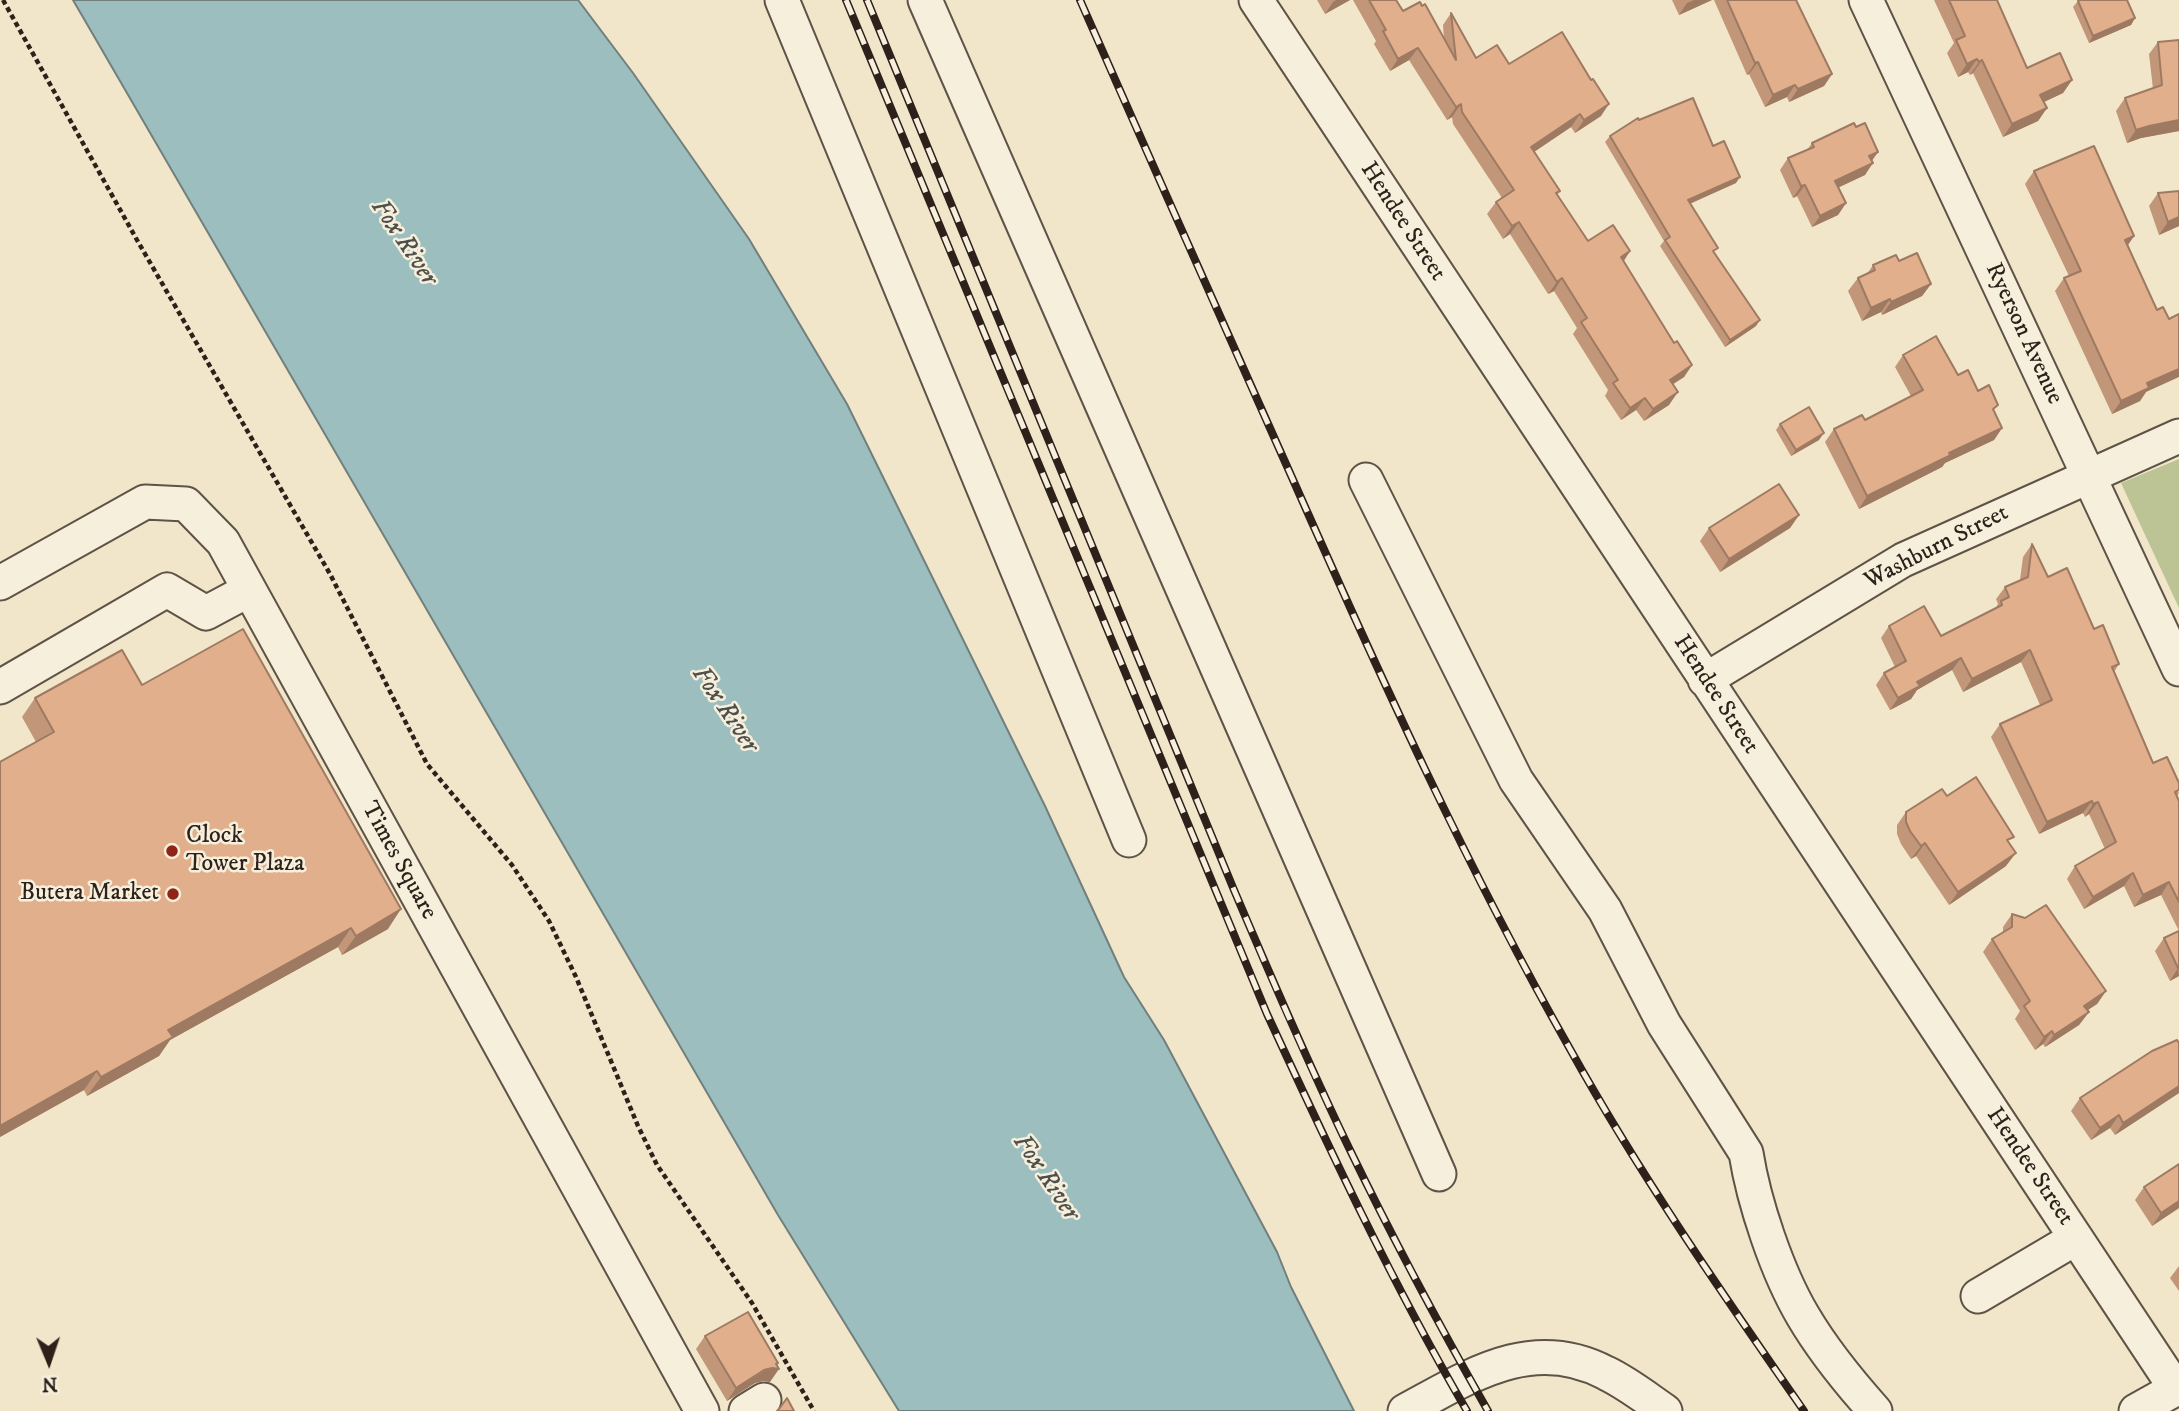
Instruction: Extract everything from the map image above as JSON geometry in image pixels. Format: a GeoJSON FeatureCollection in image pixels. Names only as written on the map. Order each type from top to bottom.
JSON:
{"type":"FeatureCollection","features":[{"type":"Feature","properties":{"kind":"street"},"geometry":{"type":"LineString","coordinates":[[782,0],[1129,839]]}},
{"type":"Feature","properties":{"kind":"street"},"geometry":{"type":"LineString","coordinates":[[925,0],[1440,1174]]}},
{"type":"Feature","properties":{"kind":"street","name":"Hendee Street"},"geometry":{"type":"LineString","coordinates":[[1255,0],[2177,1388]]}},
{"type":"Feature","properties":{"kind":"street","name":"Ryerson Avenue"},"geometry":{"type":"LineString","coordinates":[[1866,0],[2179,669]]}},
{"type":"Feature","properties":{"kind":"street","name":"Washburn Street"},"geometry":{"type":"LineString","coordinates":[[1705,680],[1903,560],[2179,436]]}},
{"type":"Feature","properties":{"kind":"street"},"geometry":{"type":"LineString","coordinates":[[1366,480],[1516,780],[1605,910],[1664,1024],[1746,1153],[1749,1176],[1779,1267],[1803,1316],[1850,1383],[1875,1411]]}},
{"type":"Feature","properties":{"kind":"street","name":"Times Square"},"geometry":{"type":"LineString","coordinates":[[1,579],[145,502],[186,504],[223,542],[702,1411]]}},
{"type":"Feature","properties":{"kind":"street"},"geometry":{"type":"LineString","coordinates":[[0,687],[167,590],[206,613],[248,590]]}},
{"type":"Feature","properties":{"kind":"street"},"geometry":{"type":"LineString","coordinates":[[1978,1296],[2076,1238]]}},
{"type":"Feature","properties":{"kind":"street"},"geometry":{"type":"LineString","coordinates":[[1405,1411],[1490,1367],[1537,1356],[1574,1361],[1606,1372],[1665,1411]]}},
{"type":"Feature","properties":{"kind":"street"},"geometry":{"type":"LineString","coordinates":[[2136,1411],[2177,1388]]}},
{"type":"Feature","properties":{"kind":"path"},"geometry":{"type":"LineString","coordinates":[[3,0],[137,240],[330,574],[427,764],[512,865],[549,921],[657,1165],[752,1303],[814,1411]]}},
{"type":"Feature","properties":{"kind":"green space"},"geometry":{"type":"Polygon","coordinates":[[[2179,459],[2179,608],[2121,483],[2179,459]]]}},
{"type":"Feature","properties":{"kind":"water","name":"Fox River"},"geometry":{"type":"Polygon","coordinates":[[[73,0],[578,0],[633,73],[749,239],[847,404],[1045,806],[1124,977],[1164,1040],[1277,1252],[1291,1287],[1354,1411],[899,1411],[778,1215],[73,0]]]}},
{"type":"Feature","properties":{"kind":"building"},"geometry":{"type":"Polygon","coordinates":[[[1369,0],[1396,0],[1403,11],[1420,2],[1422,6],[1425,4],[1456,60],[1451,13],[1476,58],[1497,45],[1509,64],[1562,32],[1609,104],[1584,120],[1580,114],[1531,147],[1560,191],[1556,193],[1588,241],[1613,225],[1630,251],[1621,257],[1674,343],[1677,341],[1692,365],[1670,380],[1678,392],[1653,409],[1645,398],[1630,408],[1613,383],[1618,380],[1581,322],[1587,318],[1562,278],[1557,282],[1519,222],[1512,226],[1496,202],[1514,190],[1462,112],[1461,104],[1456,107],[1418,48],[1398,59],[1369,0]]]}},
{"type":"Feature","properties":{"kind":"building"},"geometry":{"type":"Polygon","coordinates":[[[1727,0],[1796,0],[1832,74],[1798,89],[1795,85],[1773,95],[1758,62],[1755,63],[1727,0]]]}},
{"type":"Feature","properties":{"kind":"building"},"geometry":{"type":"Polygon","coordinates":[[[1949,0],[1997,0],[2027,68],[2060,53],[2072,80],[2040,95],[2047,108],[2012,124],[1982,60],[1979,62],[1977,59],[1967,64],[1956,40],[1965,36],[1949,0]]]}},
{"type":"Feature","properties":{"kind":"building"},"geometry":{"type":"Polygon","coordinates":[[[2127,0],[2135,18],[2093,36],[2078,1],[2127,0]]]}},
{"type":"Feature","properties":{"kind":"building"},"geometry":{"type":"Polygon","coordinates":[[[2179,40],[2179,120],[2136,130],[2125,98],[2162,85],[2158,42],[2179,40]]]}},
{"type":"Feature","properties":{"kind":"building"},"geometry":{"type":"Polygon","coordinates":[[[1693,98],[1713,146],[1724,141],[1740,177],[1688,200],[1718,248],[1713,251],[1760,320],[1730,340],[1665,240],[1670,237],[1610,136],[1638,118],[1639,120],[1693,98]]]}},
{"type":"Feature","properties":{"kind":"building"},"geometry":{"type":"Polygon","coordinates":[[[1854,123],[1856,127],[1865,123],[1878,152],[1869,156],[1873,163],[1835,181],[1846,203],[1820,216],[1805,185],[1801,186],[1788,158],[1814,147],[1812,143],[1854,123]]]}},
{"type":"Feature","properties":{"kind":"building"},"geometry":{"type":"Polygon","coordinates":[[[2094,146],[2134,236],[2125,240],[2157,310],[2163,307],[2169,319],[2179,314],[2179,369],[2147,383],[2149,388],[2121,401],[2064,278],[2081,271],[2034,171],[2094,146]]]}},
{"type":"Feature","properties":{"kind":"building"},"geometry":{"type":"Polygon","coordinates":[[[2179,191],[2179,217],[2168,222],[2158,193],[2179,191]]]}},
{"type":"Feature","properties":{"kind":"building"},"geometry":{"type":"Polygon","coordinates":[[[1917,253],[1931,284],[1871,308],[1858,278],[1875,270],[1873,265],[1896,255],[1899,261],[1917,253]]]}},
{"type":"Feature","properties":{"kind":"building"},"geometry":{"type":"Polygon","coordinates":[[[1936,336],[1958,375],[1968,370],[1978,391],[1989,385],[1998,405],[1993,409],[2002,428],[1867,496],[1834,429],[1862,415],[1865,420],[1923,390],[1903,355],[1936,336]]]}},
{"type":"Feature","properties":{"kind":"building"},"geometry":{"type":"Polygon","coordinates":[[[1809,407],[1824,433],[1796,450],[1780,424],[1809,407]]]}},
{"type":"Feature","properties":{"kind":"building"},"geometry":{"type":"Polygon","coordinates":[[[1779,484],[1799,515],[1729,559],[1709,528],[1779,484]]]}},
{"type":"Feature","properties":{"kind":"building"},"geometry":{"type":"Polygon","coordinates":[[[2032,544],[2048,577],[2067,568],[2094,629],[2103,625],[2119,664],[2112,667],[2153,763],[2167,757],[2179,783],[2179,790],[2175,792],[2179,801],[2179,902],[2169,882],[2143,895],[2133,873],[2093,897],[2075,866],[2116,842],[2098,802],[2093,804],[2092,801],[2047,822],[2000,724],[2052,700],[2030,650],[1972,679],[1961,658],[1917,682],[1920,686],[1898,698],[1884,673],[1906,661],[1889,626],[1924,606],[1941,636],[2002,605],[2001,601],[2009,597],[2005,587],[2028,577],[2032,544]]]}},
{"type":"Feature","properties":{"kind":"building","name":"Clock Tower Plaza"},"geometry":{"type":"Polygon","coordinates":[[[243,629],[401,909],[356,936],[351,928],[168,1030],[173,1037],[101,1077],[97,1071],[0,1126],[0,762],[54,732],[35,698],[122,650],[142,685],[243,629]]]}},
{"type":"Feature","properties":{"kind":"building"},"geometry":{"type":"Polygon","coordinates":[[[1976,777],[2014,837],[2007,840],[2016,853],[1958,892],[1925,843],[1921,846],[1910,831],[1906,812],[1942,789],[1947,796],[1976,777]]]}},
{"type":"Feature","properties":{"kind":"building"},"geometry":{"type":"Polygon","coordinates":[[[2046,905],[2106,991],[2084,1006],[2089,1012],[2054,1035],[2052,1031],[2044,1037],[2024,1006],[2030,1001],[1992,939],[2012,927],[2012,914],[2025,918],[2046,905]]]}},
{"type":"Feature","properties":{"kind":"building"},"geometry":{"type":"Polygon","coordinates":[[[2179,931],[2179,968],[2178,968],[2164,938],[2179,931]]]}},
{"type":"Feature","properties":{"kind":"building"},"geometry":{"type":"Polygon","coordinates":[[[2177,1040],[2179,1086],[2123,1123],[2119,1115],[2100,1128],[2080,1098],[2152,1051],[2177,1040]]]}},
{"type":"Feature","properties":{"kind":"building"},"geometry":{"type":"Polygon","coordinates":[[[2179,1164],[2179,1201],[2161,1213],[2144,1187],[2179,1164]]]}},
{"type":"Feature","properties":{"kind":"building"},"geometry":{"type":"Polygon","coordinates":[[[748,1312],[779,1369],[764,1370],[736,1388],[705,1336],[748,1312]]]}},
{"type":"Feature","properties":{"kind":"building"},"geometry":{"type":"Polygon","coordinates":[[[787,1398],[794,1411],[777,1411],[779,1409],[787,1398]]]}},
{"type":"Feature","properties":{"kind":"railway"},"geometry":{"type":"LineString","coordinates":[[846,0],[1267,1014],[1387,1264],[1467,1411]]}},
{"type":"Feature","properties":{"kind":"railway"},"geometry":{"type":"LineString","coordinates":[[867,0],[1290,1020],[1382,1215],[1488,1411]]}},
{"type":"Feature","properties":{"kind":"railway"},"geometry":{"type":"LineString","coordinates":[[1080,0],[1358,626],[1459,840],[1532,980],[1597,1096],[1712,1278],[1804,1411]]}},
{"type":"Feature","properties":{"kind":"place","name":"Clock Tower Plaza"},"geometry":{"type":"Point","coordinates":[172,851]}},
{"type":"Feature","properties":{"kind":"place","name":"Butera Market"},"geometry":{"type":"Point","coordinates":[173,894]}}]}
